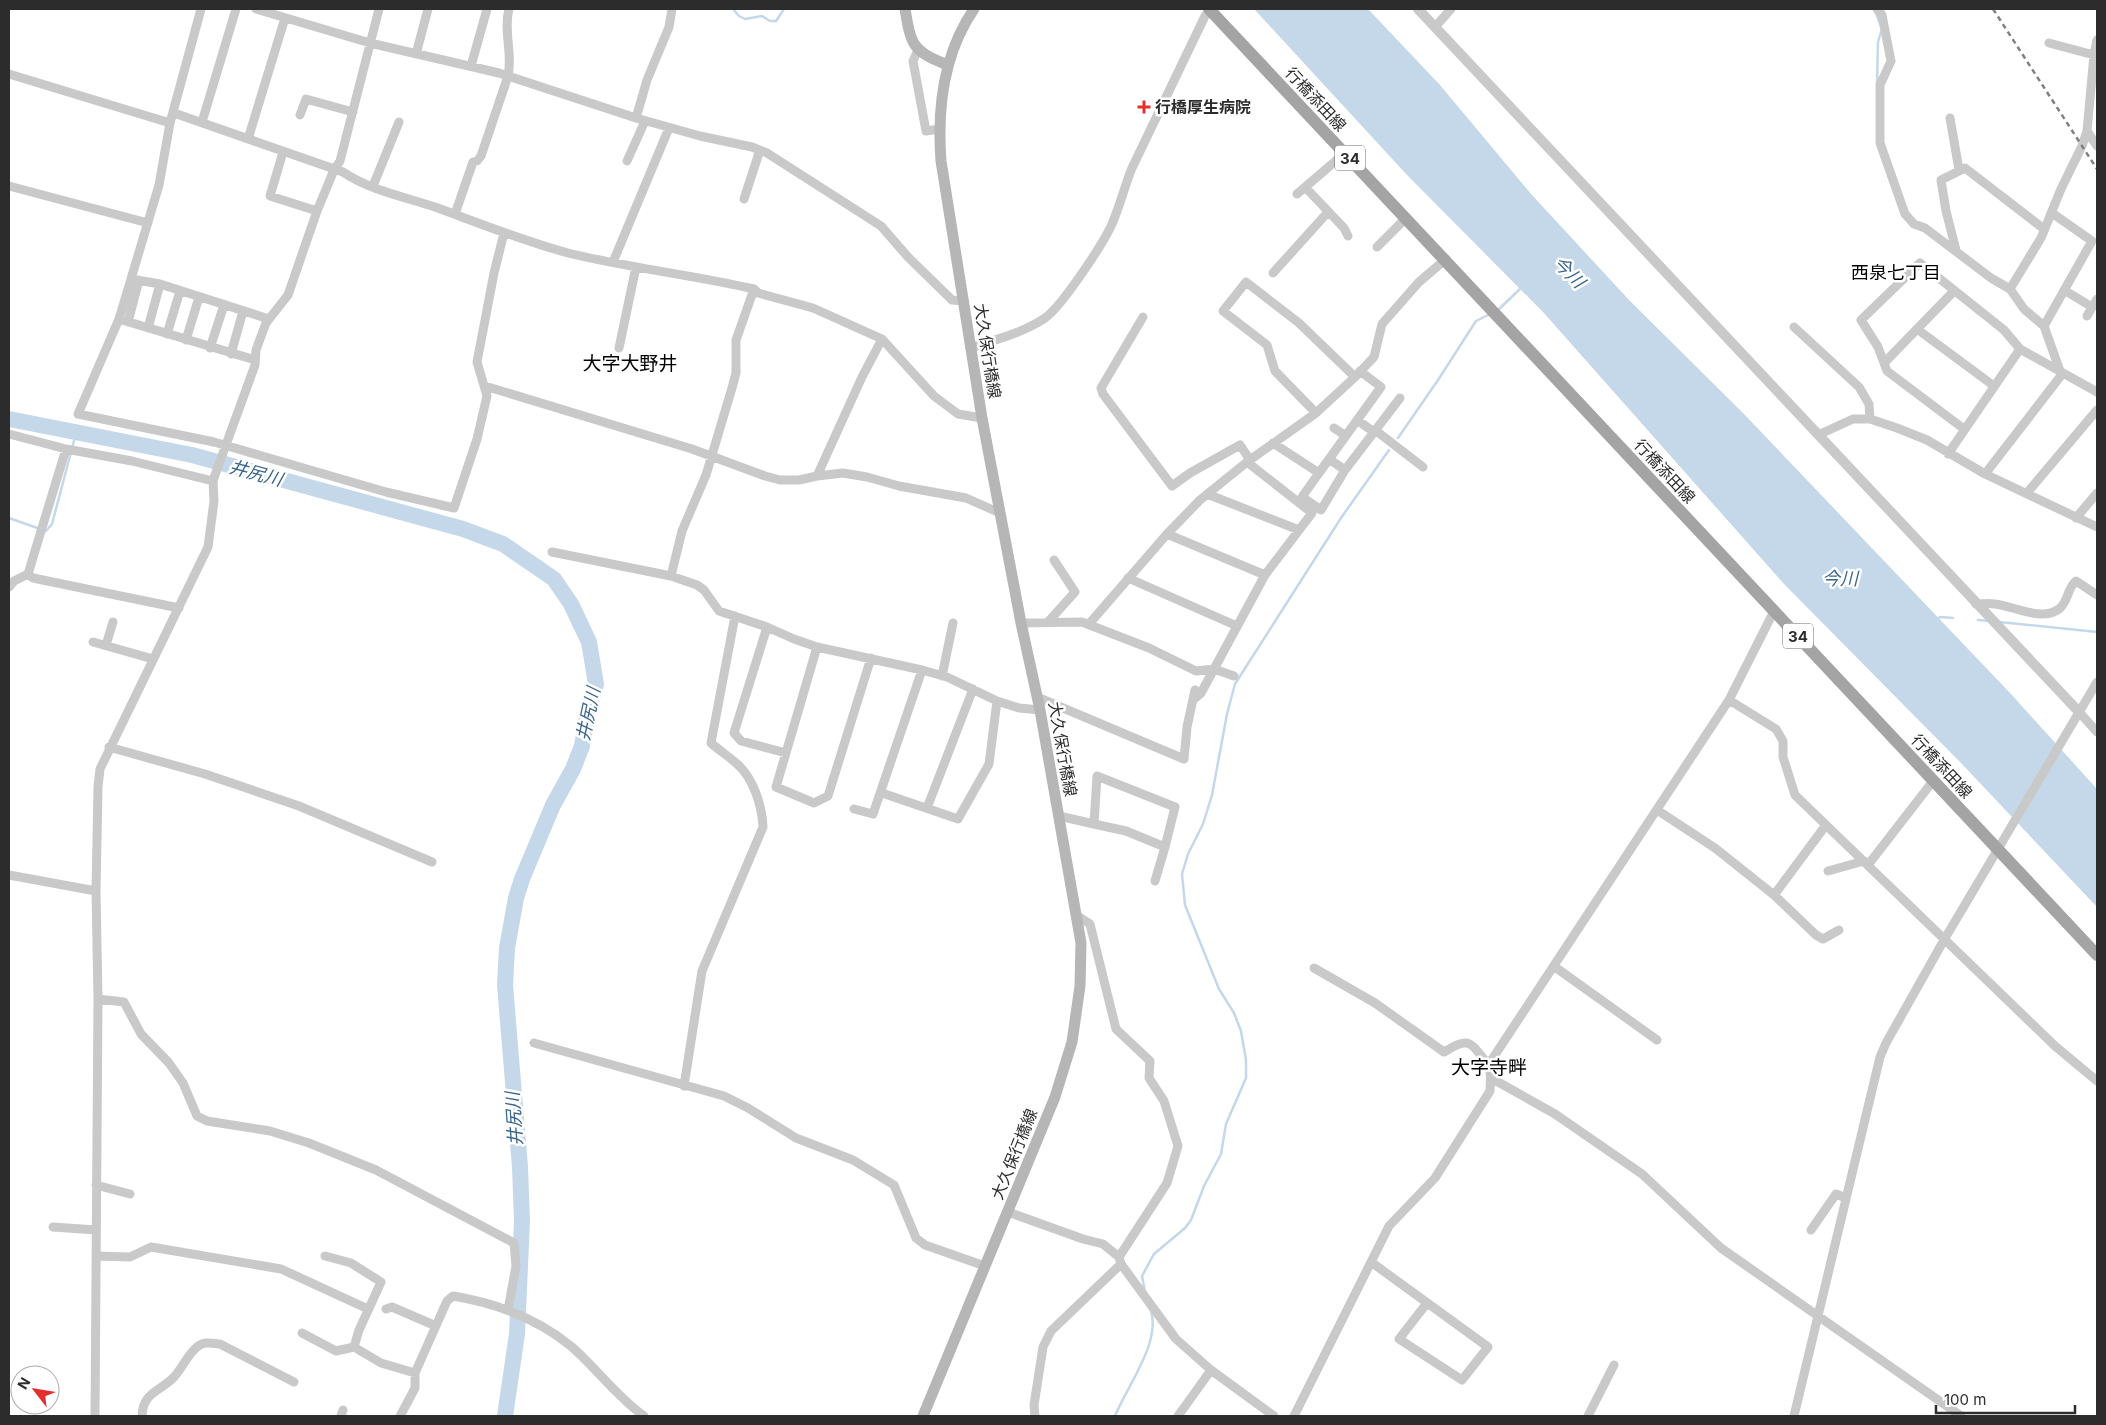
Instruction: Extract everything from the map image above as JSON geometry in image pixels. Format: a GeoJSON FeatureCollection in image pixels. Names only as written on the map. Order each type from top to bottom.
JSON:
{"type":"FeatureCollection","features":[{"type":"Feature","properties":{"kind":"main road"},"geometry":{"type":"LineString","coordinates":[[905,9],[910,39],[918,50],[930,58],[948,65]]}},
{"type":"Feature","properties":{"kind":"main road","name":"大久保行橋線"},"geometry":{"type":"LineString","coordinates":[[923,1416],[1055,1097],[1072,1042],[1080,977],[1081,943],[1040,710],[1020,623],[982,418],[941,161],[939,129],[942,94],[948,65],[957,39],[974,9]]}},
{"type":"Feature","properties":{"kind":"main road","name":"行橋添田線"},"geometry":{"type":"LineString","coordinates":[[1210,9],[1933,781],[2001,846],[2097,955]]}},
{"type":"Feature","properties":{"kind":"street"},"geometry":{"type":"LineString","coordinates":[[128,322],[135,279],[159,185],[170,123],[201,9]]}},
{"type":"Feature","properties":{"kind":"street"},"geometry":{"type":"LineString","coordinates":[[202,122],[236,9]]}},
{"type":"Feature","properties":{"kind":"street"},"geometry":{"type":"LineString","coordinates":[[256,9],[370,43],[508,76],[645,121],[760,150],[881,226],[908,257],[952,300],[964,301]]}},
{"type":"Feature","properties":{"kind":"street"},"geometry":{"type":"LineString","coordinates":[[95,1416],[98,999],[96,891],[100,769],[109,747],[208,547],[214,501],[214,478],[256,360],[256,350],[269,319],[288,295],[317,211],[334,170],[340,161],[379,9]]}},
{"type":"Feature","properties":{"kind":"street"},"geometry":{"type":"LineString","coordinates":[[416,54],[428,9]]}},
{"type":"Feature","properties":{"kind":"street"},"geometry":{"type":"LineString","coordinates":[[472,66],[487,9]]}},
{"type":"Feature","properties":{"kind":"street"},"geometry":{"type":"LineString","coordinates":[[455,214],[473,162],[477,161],[481,156],[508,76],[511,62],[507,34],[509,9]]}},
{"type":"Feature","properties":{"kind":"street"},"geometry":{"type":"LineString","coordinates":[[636,118],[647,80],[669,27],[672,9]]}},
{"type":"Feature","properties":{"kind":"street"},"geometry":{"type":"LineString","coordinates":[[970,348],[1013,333],[1044,318],[1061,304],[1106,236],[1114,220],[1123,189],[1132,168],[1210,9]]}},
{"type":"Feature","properties":{"kind":"street"},"geometry":{"type":"LineString","coordinates":[[1418,9],[1999,628],[2077,717],[2097,732]]}},
{"type":"Feature","properties":{"kind":"street"},"geometry":{"type":"LineString","coordinates":[[1435,28],[1451,9]]}},
{"type":"Feature","properties":{"kind":"street"},"geometry":{"type":"LineString","coordinates":[[1877,9],[1882,15],[1891,61],[1880,85],[1880,143],[1905,214],[1909,220],[1926,228],[1991,278],[2010,289],[2024,310],[2044,326],[2062,372]]}},
{"type":"Feature","properties":{"kind":"street"},"geometry":{"type":"LineString","coordinates":[[248,139],[285,18]]}},
{"type":"Feature","properties":{"kind":"street"},"geometry":{"type":"LineString","coordinates":[[2010,289],[2041,238],[2087,131],[2094,92],[2094,55],[2097,40]]}},
{"type":"Feature","properties":{"kind":"street"},"geometry":{"type":"LineString","coordinates":[[2049,43],[2094,55]]}},
{"type":"Feature","properties":{"kind":"street"},"geometry":{"type":"LineString","coordinates":[[918,50],[913,61],[926,131],[939,129]]}},
{"type":"Feature","properties":{"kind":"street"},"geometry":{"type":"LineString","coordinates":[[9,74],[170,123]]}},
{"type":"Feature","properties":{"kind":"street"},"geometry":{"type":"LineString","coordinates":[[300,115],[306,99],[354,112]]}},
{"type":"Feature","properties":{"kind":"street"},"geometry":{"type":"LineString","coordinates":[[174,113],[343,172],[373,186],[504,233],[567,252],[754,289],[758,292],[813,308],[882,339],[908,365],[934,396],[958,414],[982,418]]}},
{"type":"Feature","properties":{"kind":"street"},"geometry":{"type":"LineString","coordinates":[[1950,118],[1959,170]]}},
{"type":"Feature","properties":{"kind":"street"},"geometry":{"type":"LineString","coordinates":[[627,161],[645,121]]}},
{"type":"Feature","properties":{"kind":"street"},"geometry":{"type":"LineString","coordinates":[[373,186],[399,122]]}},
{"type":"Feature","properties":{"kind":"street"},"geometry":{"type":"LineString","coordinates":[[613,262],[669,128]]}},
{"type":"Feature","properties":{"kind":"street"},"geometry":{"type":"LineString","coordinates":[[2087,131],[2097,146]]}},
{"type":"Feature","properties":{"kind":"street"},"geometry":{"type":"LineString","coordinates":[[744,199],[760,150]]}},
{"type":"Feature","properties":{"kind":"street"},"geometry":{"type":"LineString","coordinates":[[283,152],[270,196],[317,211]]}},
{"type":"Feature","properties":{"kind":"street"},"geometry":{"type":"LineString","coordinates":[[1297,194],[1345,153]]}},
{"type":"Feature","properties":{"kind":"street"},"geometry":{"type":"LineString","coordinates":[[1956,250],[1941,180],[1965,168],[2044,229]]}},
{"type":"Feature","properties":{"kind":"street"},"geometry":{"type":"LineString","coordinates":[[9,186],[148,223]]}},
{"type":"Feature","properties":{"kind":"street"},"geometry":{"type":"LineString","coordinates":[[1304,187],[1348,236]]}},
{"type":"Feature","properties":{"kind":"street"},"geometry":{"type":"LineString","coordinates":[[1273,273],[1328,212]]}},
{"type":"Feature","properties":{"kind":"street"},"geometry":{"type":"LineString","coordinates":[[2044,326],[2092,240],[2052,213]]}},
{"type":"Feature","properties":{"kind":"street"},"geometry":{"type":"LineString","coordinates":[[1377,246],[1406,218]]}},
{"type":"Feature","properties":{"kind":"street"},"geometry":{"type":"LineString","coordinates":[[135,279],[78,414],[226,447],[386,492],[454,508],[477,439],[487,396],[477,362],[494,273],[504,233]]}},
{"type":"Feature","properties":{"kind":"street"},"geometry":{"type":"LineString","coordinates":[[1089,624],[1167,534],[1207,494],[1248,461],[1316,413],[1374,357],[1382,324],[1419,282],[1446,259]]}},
{"type":"Feature","properties":{"kind":"street"},"geometry":{"type":"LineString","coordinates":[[1964,429],[1887,371],[1871,335],[1861,320],[1920,263],[2004,330],[2020,349],[2097,392]]}},
{"type":"Feature","properties":{"kind":"street"},"geometry":{"type":"LineString","coordinates":[[619,348],[636,267]]}},
{"type":"Feature","properties":{"kind":"street"},"geometry":{"type":"LineString","coordinates":[[135,279],[160,284],[269,319]]}},
{"type":"Feature","properties":{"kind":"street"},"geometry":{"type":"LineString","coordinates":[[1316,413],[1275,370],[1267,345],[1223,310],[1246,282],[1299,323],[1357,374],[1381,387],[1302,497],[1320,510],[1345,470],[1400,398]]}},
{"type":"Feature","properties":{"kind":"street"},"geometry":{"type":"LineString","coordinates":[[148,328],[160,284]]}},
{"type":"Feature","properties":{"kind":"street"},"geometry":{"type":"LineString","coordinates":[[671,576],[682,531],[712,455],[734,381],[736,340],[754,289]]}},
{"type":"Feature","properties":{"kind":"street"},"geometry":{"type":"LineString","coordinates":[[168,334],[180,290]]}},
{"type":"Feature","properties":{"kind":"street"},"geometry":{"type":"LineString","coordinates":[[2064,290],[2095,303],[2087,316]]}},
{"type":"Feature","properties":{"kind":"street"},"geometry":{"type":"LineString","coordinates":[[1884,362],[1954,291]]}},
{"type":"Feature","properties":{"kind":"street"},"geometry":{"type":"LineString","coordinates":[[186,340],[199,297]]}},
{"type":"Feature","properties":{"kind":"street"},"geometry":{"type":"LineString","coordinates":[[210,348],[224,305]]}},
{"type":"Feature","properties":{"kind":"street"},"geometry":{"type":"LineString","coordinates":[[231,354],[243,311]]}},
{"type":"Feature","properties":{"kind":"street"},"geometry":{"type":"LineString","coordinates":[[1143,317],[1101,388],[1103,394],[1172,486],[1190,473],[1240,445],[1248,461],[1312,513],[1265,575],[1200,694],[1193,700]]}},
{"type":"Feature","properties":{"kind":"street"},"geometry":{"type":"LineString","coordinates":[[119,319],[210,348],[256,360]]}},
{"type":"Feature","properties":{"kind":"street"},"geometry":{"type":"LineString","coordinates":[[1794,327],[1859,387],[1869,404],[1870,419]]}},
{"type":"Feature","properties":{"kind":"street"},"geometry":{"type":"LineString","coordinates":[[1917,329],[1994,386]]}},
{"type":"Feature","properties":{"kind":"street"},"geometry":{"type":"LineString","coordinates":[[817,476],[862,377],[882,339]]}},
{"type":"Feature","properties":{"kind":"street"},"geometry":{"type":"LineString","coordinates":[[1948,454],[2020,349]]}},
{"type":"Feature","properties":{"kind":"street"},"geometry":{"type":"LineString","coordinates":[[1986,474],[2062,372]]}},
{"type":"Feature","properties":{"kind":"street"},"geometry":{"type":"LineString","coordinates":[[485,386],[606,421],[712,455],[780,480],[799,480],[843,473],[868,477],[899,486],[966,498],[1000,513]]}},
{"type":"Feature","properties":{"kind":"street"},"geometry":{"type":"LineString","coordinates":[[2027,493],[2097,410]]}},
{"type":"Feature","properties":{"kind":"street"},"geometry":{"type":"LineString","coordinates":[[1818,435],[1853,419],[1870,419],[1920,436],[1948,454],[1986,474],[2097,527]]}},
{"type":"Feature","properties":{"kind":"street"},"geometry":{"type":"LineString","coordinates":[[1357,420],[1423,467]]}},
{"type":"Feature","properties":{"kind":"street"},"geometry":{"type":"LineString","coordinates":[[1334,428],[1346,436]]}},
{"type":"Feature","properties":{"kind":"street"},"geometry":{"type":"LineString","coordinates":[[9,434],[66,449],[214,478]]}},
{"type":"Feature","properties":{"kind":"street"},"geometry":{"type":"LineString","coordinates":[[1273,443],[1319,473]]}},
{"type":"Feature","properties":{"kind":"street"},"geometry":{"type":"LineString","coordinates":[[9,587],[14,581],[28,574],[66,449]]}},
{"type":"Feature","properties":{"kind":"street"},"geometry":{"type":"LineString","coordinates":[[1328,459],[1345,470]]}},
{"type":"Feature","properties":{"kind":"street"},"geometry":{"type":"LineString","coordinates":[[2076,518],[2097,493]]}},
{"type":"Feature","properties":{"kind":"street"},"geometry":{"type":"LineString","coordinates":[[1207,494],[1299,530]]}},
{"type":"Feature","properties":{"kind":"street"},"geometry":{"type":"LineString","coordinates":[[1167,534],[1265,575]]}},
{"type":"Feature","properties":{"kind":"street"},"geometry":{"type":"LineString","coordinates":[[552,552],[671,576],[697,585],[704,590],[719,611],[768,627],[817,647],[922,670],[942,676],[997,701],[1018,708],[1040,710]]}},
{"type":"Feature","properties":{"kind":"street"},"geometry":{"type":"LineString","coordinates":[[1048,622],[1075,592],[1054,560]]}},
{"type":"Feature","properties":{"kind":"street"},"geometry":{"type":"LineString","coordinates":[[28,574],[33,578],[179,608]]}},
{"type":"Feature","properties":{"kind":"street"},"geometry":{"type":"LineString","coordinates":[[1128,578],[1237,626]]}},
{"type":"Feature","properties":{"kind":"street"},"geometry":{"type":"LineString","coordinates":[[1977,606],[1994,604],[2039,614],[2052,613],[2061,608],[2067,600],[2070,586],[2076,580],[2097,595]]}},
{"type":"Feature","properties":{"kind":"street"},"geometry":{"type":"LineString","coordinates":[[1294,1416],[1388,1226],[1435,1178],[1490,1091],[1490,1064],[1729,700],[1774,611]]}},
{"type":"Feature","properties":{"kind":"street"},"geometry":{"type":"LineString","coordinates":[[684,1086],[702,971],[763,827],[762,812],[755,789],[737,764],[710,743],[735,616]]}},
{"type":"Feature","properties":{"kind":"street"},"geometry":{"type":"LineString","coordinates":[[106,645],[113,622]]}},
{"type":"Feature","properties":{"kind":"street"},"geometry":{"type":"LineString","coordinates":[[1020,623],[1082,622],[1149,648],[1196,671],[1214,669],[1234,676]]}},
{"type":"Feature","properties":{"kind":"street"},"geometry":{"type":"LineString","coordinates":[[942,676],[953,624]]}},
{"type":"Feature","properties":{"kind":"street"},"geometry":{"type":"LineString","coordinates":[[768,627],[734,733],[740,741],[786,753]]}},
{"type":"Feature","properties":{"kind":"street"},"geometry":{"type":"LineString","coordinates":[[93,642],[153,659]]}},
{"type":"Feature","properties":{"kind":"street"},"geometry":{"type":"LineString","coordinates":[[817,647],[776,787],[814,803],[828,796],[871,658]]}},
{"type":"Feature","properties":{"kind":"street"},"geometry":{"type":"LineString","coordinates":[[854,809],[873,814],[882,793],[922,670]]}},
{"type":"Feature","properties":{"kind":"street"},"geometry":{"type":"LineString","coordinates":[[1794,1416],[1880,1057],[1895,1026],[1944,940],[2097,682]]}},
{"type":"Feature","properties":{"kind":"street"},"geometry":{"type":"LineString","coordinates":[[926,808],[973,689]]}},
{"type":"Feature","properties":{"kind":"street"},"geometry":{"type":"LineString","coordinates":[[1037,697],[1184,759],[1187,727],[1195,690]]}},
{"type":"Feature","properties":{"kind":"street"},"geometry":{"type":"LineString","coordinates":[[1729,700],[1776,729],[1783,741],[1783,757],[1794,795],[2055,1046],[2097,1081]]}},
{"type":"Feature","properties":{"kind":"street"},"geometry":{"type":"LineString","coordinates":[[882,793],[958,819],[989,764],[997,701]]}},
{"type":"Feature","properties":{"kind":"street"},"geometry":{"type":"LineString","coordinates":[[109,747],[205,774],[299,806],[432,862]]}},
{"type":"Feature","properties":{"kind":"street"},"geometry":{"type":"LineString","coordinates":[[1094,824],[1096,776],[1175,807],[1155,881]]}},
{"type":"Feature","properties":{"kind":"street"},"geometry":{"type":"LineString","coordinates":[[1828,871],[1866,863],[1933,781]]}},
{"type":"Feature","properties":{"kind":"street"},"geometry":{"type":"LineString","coordinates":[[1657,810],[1715,848],[1774,895],[1816,935],[1823,939],[1839,930]]}},
{"type":"Feature","properties":{"kind":"street"},"geometry":{"type":"LineString","coordinates":[[1058,816],[1126,831],[1165,847]]}},
{"type":"Feature","properties":{"kind":"street"},"geometry":{"type":"LineString","coordinates":[[1774,895],[1826,825]]}},
{"type":"Feature","properties":{"kind":"street"},"geometry":{"type":"LineString","coordinates":[[9,876],[96,891]]}},
{"type":"Feature","properties":{"kind":"street"},"geometry":{"type":"LineString","coordinates":[[1036,1416],[1034,1405],[1043,1347],[1051,1331],[1120,1261],[1167,1183],[1178,1146],[1164,1101],[1149,1078],[1150,1061],[1116,1029],[1090,924],[1076,915]]}},
{"type":"Feature","properties":{"kind":"street"},"geometry":{"type":"LineString","coordinates":[[1314,968],[1375,1003],[1444,1052],[1465,1042],[1472,1045],[1490,1064]]}},
{"type":"Feature","properties":{"kind":"street"},"geometry":{"type":"LineString","coordinates":[[1554,968],[1657,1040]]}},
{"type":"Feature","properties":{"kind":"street"},"geometry":{"type":"LineString","coordinates":[[98,999],[124,1002],[141,1034],[169,1063],[183,1083],[197,1116],[207,1121],[270,1131],[309,1143],[376,1170],[514,1243],[516,1266],[509,1311]]}},
{"type":"Feature","properties":{"kind":"street"},"geometry":{"type":"LineString","coordinates":[[534,1043],[724,1096],[748,1108],[796,1138],[853,1160],[894,1185],[916,1238],[925,1245],[985,1266]]}},
{"type":"Feature","properties":{"kind":"street"},"geometry":{"type":"LineString","coordinates":[[1491,1078],[1555,1114],[1642,1174],[1721,1248],[1961,1416]]}},
{"type":"Feature","properties":{"kind":"street"},"geometry":{"type":"LineString","coordinates":[[96,1186],[130,1194]]}},
{"type":"Feature","properties":{"kind":"street"},"geometry":{"type":"LineString","coordinates":[[1811,1230],[1836,1194],[1846,1198]]}},
{"type":"Feature","properties":{"kind":"street"},"geometry":{"type":"LineString","coordinates":[[1008,1212],[1102,1244],[1120,1261],[1176,1339],[1211,1370],[1274,1416]]}},
{"type":"Feature","properties":{"kind":"street"},"geometry":{"type":"LineString","coordinates":[[52,1227],[96,1230]]}},
{"type":"Feature","properties":{"kind":"street"},"geometry":{"type":"LineString","coordinates":[[96,1256],[130,1257],[151,1247],[281,1269],[368,1310]]}},
{"type":"Feature","properties":{"kind":"street"},"geometry":{"type":"LineString","coordinates":[[325,1256],[351,1263],[381,1282],[359,1330],[354,1347]]}},
{"type":"Feature","properties":{"kind":"street"},"geometry":{"type":"LineString","coordinates":[[1371,1262],[1488,1347],[1462,1380],[1399,1339],[1427,1303]]}},
{"type":"Feature","properties":{"kind":"street"},"geometry":{"type":"LineString","coordinates":[[400,1416],[414,1388],[415,1373],[447,1301],[453,1296],[480,1301],[509,1311],[544,1327],[572,1347],[644,1416]]}},
{"type":"Feature","properties":{"kind":"street"},"geometry":{"type":"LineString","coordinates":[[386,1309],[392,1308],[436,1326]]}},
{"type":"Feature","properties":{"kind":"street"},"geometry":{"type":"LineString","coordinates":[[302,1333],[336,1351],[354,1347],[381,1363],[415,1373]]}},
{"type":"Feature","properties":{"kind":"street"},"geometry":{"type":"LineString","coordinates":[[142,1416],[142,1408],[151,1394],[172,1379],[198,1346],[208,1342],[220,1344],[294,1382]]}},
{"type":"Feature","properties":{"kind":"street"},"geometry":{"type":"LineString","coordinates":[[1588,1416],[1614,1365]]}},
{"type":"Feature","properties":{"kind":"street"},"geometry":{"type":"LineString","coordinates":[[1178,1416],[1211,1370]]}},
{"type":"Feature","properties":{"kind":"water","name":"今川"},"geometry":{"type":"Polygon","coordinates":[[[1254,9],[1368,9],[1440,85],[1531,194],[1630,301],[1743,413],[2011,694],[2097,789],[2097,907],[1961,763],[1784,584],[1543,312],[1407,175],[1254,9]]]}},
{"type":"Feature","properties":{"kind":"waterway"},"geometry":{"type":"LineString","coordinates":[[733,9],[739,16],[745,19],[762,16],[770,21],[776,21],[784,9]]}},
{"type":"Feature","properties":{"kind":"waterway"},"geometry":{"type":"LineString","coordinates":[[1876,13],[1882,29],[1878,42],[1877,84]]}},
{"type":"Feature","properties":{"kind":"waterway"},"geometry":{"type":"LineString","coordinates":[[1497,311],[1522,287]]}},
{"type":"Feature","properties":{"kind":"waterway"},"geometry":{"type":"LineString","coordinates":[[1398,438],[1476,321],[1490,314]]}},
{"type":"Feature","properties":{"kind":"waterway","name":"井尻川"},"geometry":{"type":"LineString","coordinates":[[9,419],[192,455],[463,529],[503,544],[554,579],[571,604],[589,642],[596,684],[588,711],[582,746],[573,769],[553,805],[522,879],[516,898],[507,948],[505,985],[520,1167],[522,1221],[517,1334],[505,1416]]}},
{"type":"Feature","properties":{"kind":"waterway"},"geometry":{"type":"LineString","coordinates":[[9,518],[46,531],[52,524],[76,433]]}},
{"type":"Feature","properties":{"kind":"waterway"},"geometry":{"type":"LineString","coordinates":[[1145,1292],[1142,1276],[1154,1254],[1185,1228],[1191,1220],[1204,1186],[1221,1154],[1226,1124],[1246,1078],[1246,1060],[1241,1031],[1234,1013],[1219,989],[1185,905],[1182,874],[1188,854],[1203,824],[1212,795],[1227,714],[1235,684],[1341,518],[1389,450]]}},
{"type":"Feature","properties":{"kind":"waterway"},"geometry":{"type":"LineString","coordinates":[[1938,619],[1940,617],[1953,618]]}},
{"type":"Feature","properties":{"kind":"waterway"},"geometry":{"type":"LineString","coordinates":[[1978,620],[1989,621]]}},
{"type":"Feature","properties":{"kind":"waterway"},"geometry":{"type":"LineString","coordinates":[[1999,622],[2097,632]]}},
{"type":"Feature","properties":{"kind":"waterway"},"geometry":{"type":"LineString","coordinates":[[1115,1416],[1147,1351],[1153,1324],[1151,1311]]}},
{"type":"Feature","properties":{"kind":"railway"},"geometry":{"type":"LineString","coordinates":[[1993,9],[2097,169]]}},
{"type":"Feature","properties":{"kind":"place","name":"行橋厚生病院"},"geometry":{"type":"Point","coordinates":[1144,107]}},
{"type":"Feature","properties":{"kind":"district","name":"西泉七丁目"},"geometry":{"type":"Point","coordinates":[1896,272]}},
{"type":"Feature","properties":{"kind":"district","name":"大字大野井"},"geometry":{"type":"Point","coordinates":[630,363]}},
{"type":"Feature","properties":{"kind":"district","name":"大字寺畔"},"geometry":{"type":"Point","coordinates":[1489,1067]}}]}
